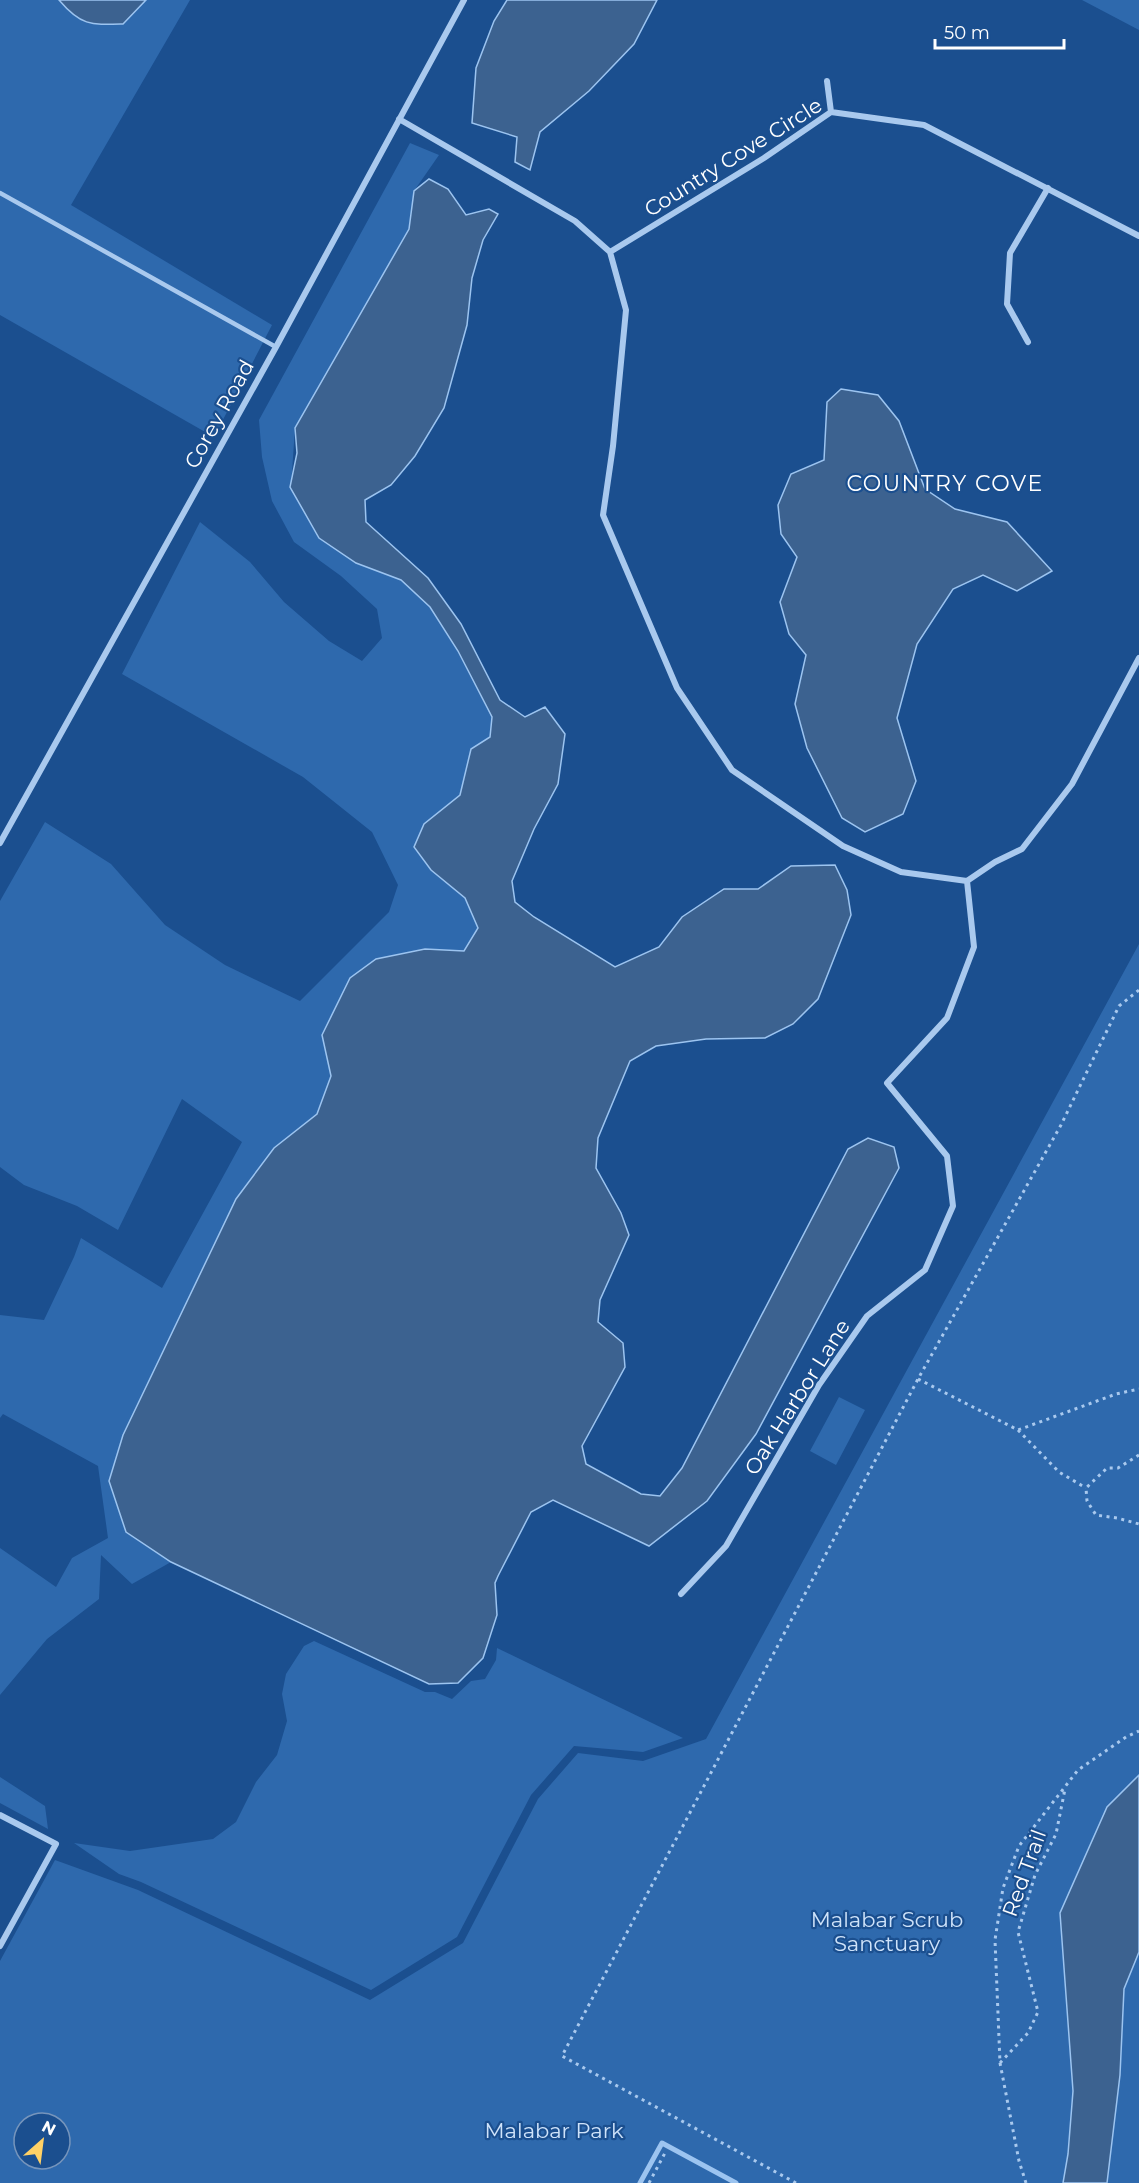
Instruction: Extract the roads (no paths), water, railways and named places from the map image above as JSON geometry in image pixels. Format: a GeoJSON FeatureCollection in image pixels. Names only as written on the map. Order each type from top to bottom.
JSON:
{"type":"FeatureCollection","features":[{"type":"Feature","properties":{"kind":"street","name":"Corey Road"},"geometry":{"type":"LineString","coordinates":[[0,843],[276,347],[464,0]]}},
{"type":"Feature","properties":{"kind":"street"},"geometry":{"type":"LineString","coordinates":[[827,81],[831,112]]}},
{"type":"Feature","properties":{"kind":"street","name":"Country Cove Circle"},"geometry":{"type":"LineString","coordinates":[[610,252],[764,158],[831,112],[924,125],[1139,236]]}},
{"type":"Feature","properties":{"kind":"street"},"geometry":{"type":"LineString","coordinates":[[399,118],[575,221],[610,252],[626,310],[613,446],[603,515],[677,688],[732,770],[843,846],[901,872],[967,881],[995,862],[1022,849],[1072,784],[1139,658]]}},
{"type":"Feature","properties":{"kind":"street"},"geometry":{"type":"LineString","coordinates":[[1028,342],[1007,304],[1010,253],[1048,188]]}},
{"type":"Feature","properties":{"kind":"street","name":"Oak Harbor Lane"},"geometry":{"type":"LineString","coordinates":[[681,1594],[726,1546],[819,1385],[867,1316],[924,1270],[953,1206],[947,1156],[887,1083],[947,1017],[974,947],[967,881]]}},
{"type":"Feature","properties":{"kind":"street"},"geometry":{"type":"LineString","coordinates":[[0,1815],[56,1844],[0,1946]]}},
{"type":"Feature","properties":{"kind":"lane"},"geometry":{"type":"LineString","coordinates":[[0,193],[276,347]]}},
{"type":"Feature","properties":{"kind":"waterway"},"geometry":{"type":"LineString","coordinates":[[640,2183],[662,2143],[736,2183]]}},
{"type":"Feature","properties":{"kind":"district","name":"COUNTRY COVE"},"geometry":{"type":"Point","coordinates":[945,483]}},
{"type":"Feature","properties":{"kind":"park label","name":"Malabar Scrub Sanctuary"},"geometry":{"type":"Point","coordinates":[887,1931]}},
{"type":"Feature","properties":{"kind":"park label","name":"Malabar Park"},"geometry":{"type":"Point","coordinates":[554,2130]}}]}
